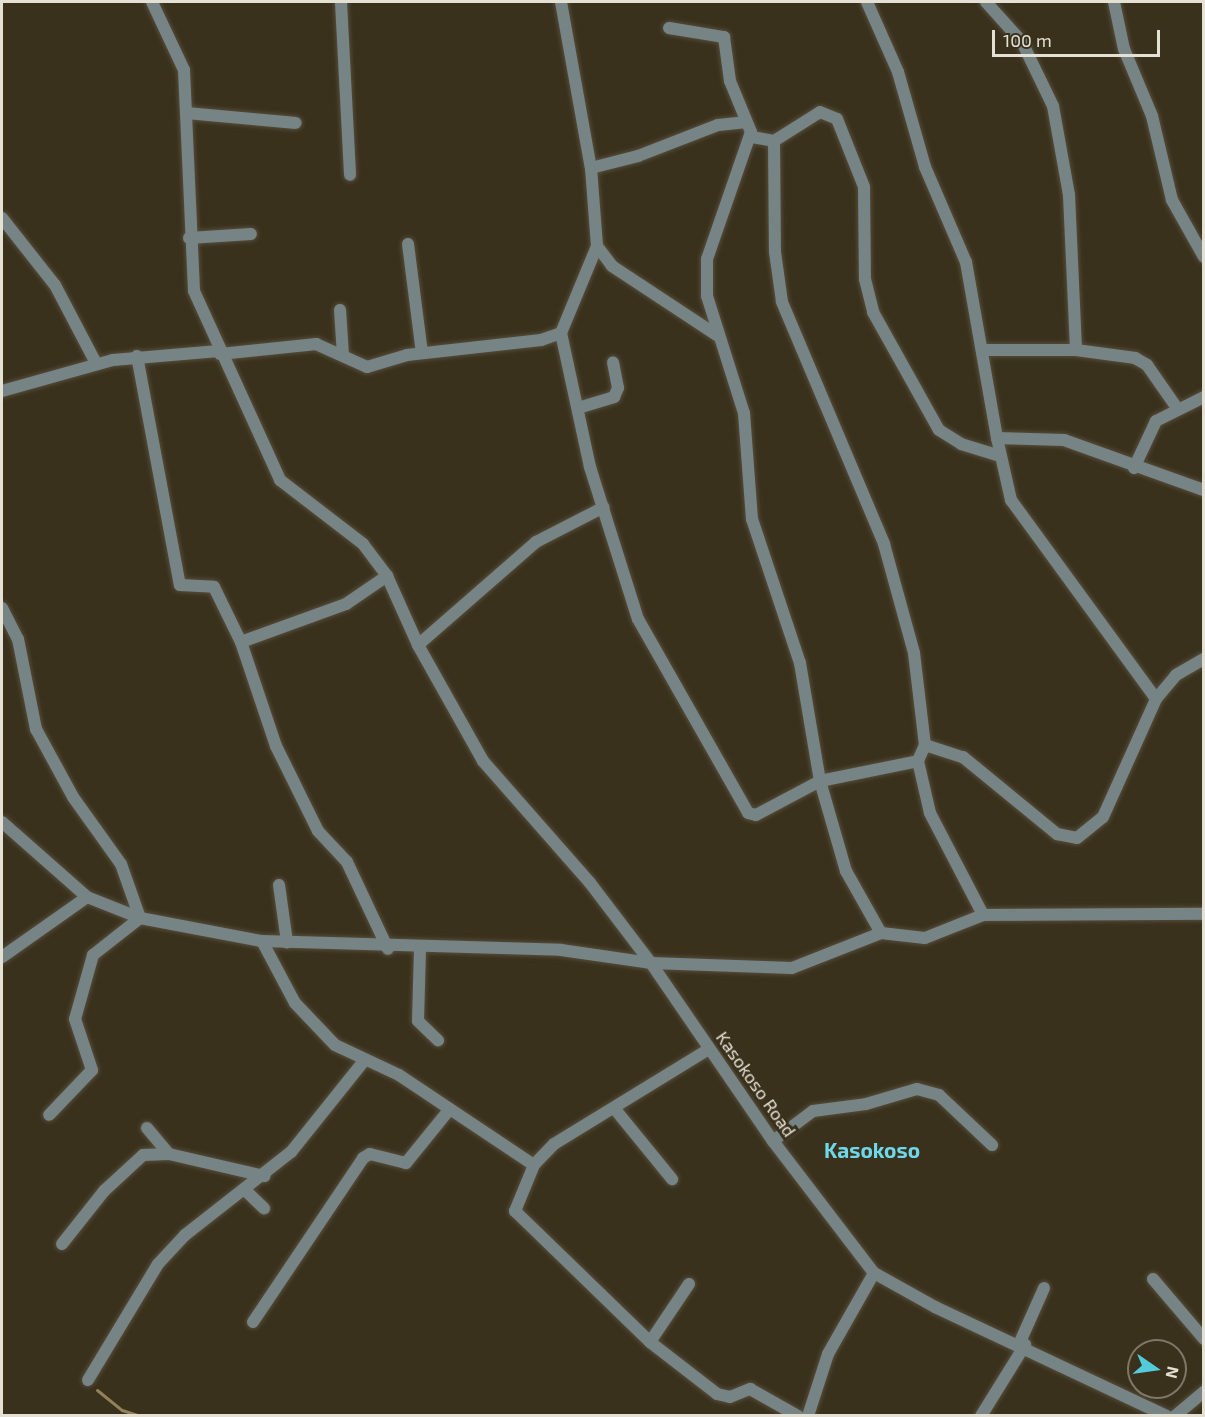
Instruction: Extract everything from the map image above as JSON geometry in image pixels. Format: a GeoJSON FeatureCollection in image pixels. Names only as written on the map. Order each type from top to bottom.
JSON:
{"type":"FeatureCollection","features":[{"type":"Feature","properties":{"kind":"street","name":"Kasokoso Road"},"geometry":{"type":"LineString","coordinates":[[152,2],[178,48],[187,113],[189,238],[194,291],[220,352],[283,484],[351,531],[387,576],[418,645],[483,761],[590,883],[651,963],[773,1141],[874,1273],[957,1318],[1022,1344],[1167,1416]]}},
{"type":"Feature","properties":{"kind":"street"},"geometry":{"type":"LineString","coordinates":[[341,2],[350,175]]}},
{"type":"Feature","properties":{"kind":"street"},"geometry":{"type":"LineString","coordinates":[[561,2],[591,168],[597,246],[566,310],[561,333],[604,507],[638,619],[748,813],[756,815],[820,781],[918,761]]}},
{"type":"Feature","properties":{"kind":"street"},"geometry":{"type":"LineString","coordinates":[[867,2],[898,72],[925,167],[956,229],[985,350],[1000,456],[1011,500],[1156,699]]}},
{"type":"Feature","properties":{"kind":"street"},"geometry":{"type":"LineString","coordinates":[[986,2],[1022,42],[1053,106],[1069,195],[1076,350]]}},
{"type":"Feature","properties":{"kind":"street"},"geometry":{"type":"LineString","coordinates":[[1114,2],[1121,40],[1149,108],[1172,200],[1203,257]]}},
{"type":"Feature","properties":{"kind":"street"},"geometry":{"type":"LineString","coordinates":[[669,28],[724,37],[728,74],[752,137],[707,259],[707,296],[748,434],[752,519],[800,663],[820,781],[846,871],[881,933]]}},
{"type":"Feature","properties":{"kind":"street"},"geometry":{"type":"LineString","coordinates":[[752,137],[774,141],[820,112],[837,118],[864,187],[865,279],[873,312],[939,430],[961,444],[1000,456]]}},
{"type":"Feature","properties":{"kind":"street"},"geometry":{"type":"LineString","coordinates":[[187,113],[296,123]]}},
{"type":"Feature","properties":{"kind":"street"},"geometry":{"type":"LineString","coordinates":[[591,168],[638,156],[718,125],[746,122]]}},
{"type":"Feature","properties":{"kind":"street"},"geometry":{"type":"LineString","coordinates":[[774,141],[775,252],[782,302],[870,506],[897,583],[914,653],[924,745],[918,761],[935,826],[983,915]]}},
{"type":"Feature","properties":{"kind":"street"},"geometry":{"type":"LineString","coordinates":[[2,218],[55,285],[96,363]]}},
{"type":"Feature","properties":{"kind":"street"},"geometry":{"type":"LineString","coordinates":[[189,238],[251,234]]}},
{"type":"Feature","properties":{"kind":"street"},"geometry":{"type":"LineString","coordinates":[[408,244],[422,353]]}},
{"type":"Feature","properties":{"kind":"street"},"geometry":{"type":"LineString","coordinates":[[597,246],[612,266],[718,336]]}},
{"type":"Feature","properties":{"kind":"street"},"geometry":{"type":"LineString","coordinates":[[340,310],[343,355]]}},
{"type":"Feature","properties":{"kind":"street"},"geometry":{"type":"LineString","coordinates":[[2,391],[96,363],[137,357],[308,343],[343,355],[367,367],[422,353],[508,347],[561,333]]}},
{"type":"Feature","properties":{"kind":"street"},"geometry":{"type":"LineString","coordinates":[[985,350],[1076,350],[1142,361],[1177,408]]}},
{"type":"Feature","properties":{"kind":"street"},"geometry":{"type":"LineString","coordinates":[[137,357],[180,585],[214,586],[241,642],[291,778],[318,831],[347,862],[388,949]]}},
{"type":"Feature","properties":{"kind":"street"},"geometry":{"type":"LineString","coordinates":[[578,408],[614,397],[618,388],[613,362]]}},
{"type":"Feature","properties":{"kind":"street"},"geometry":{"type":"LineString","coordinates":[[1134,468],[1146,433],[1177,408],[1203,397]]}},
{"type":"Feature","properties":{"kind":"street"},"geometry":{"type":"LineString","coordinates":[[998,438],[1064,440],[1134,468],[1203,490]]}},
{"type":"Feature","properties":{"kind":"street"},"geometry":{"type":"LineString","coordinates":[[418,645],[536,542],[604,507]]}},
{"type":"Feature","properties":{"kind":"street"},"geometry":{"type":"LineString","coordinates":[[241,642],[346,604],[387,576]]}},
{"type":"Feature","properties":{"kind":"street"},"geometry":{"type":"LineString","coordinates":[[2,609],[18,639],[33,722],[73,797],[121,864],[140,918]]}},
{"type":"Feature","properties":{"kind":"street"},"geometry":{"type":"LineString","coordinates":[[924,745],[963,757],[1057,834],[1077,838],[1103,817],[1156,699],[1176,675],[1203,658]]}},
{"type":"Feature","properties":{"kind":"street"},"geometry":{"type":"LineString","coordinates":[[2,822],[87,897],[140,918],[262,941],[388,949],[561,950],[651,963],[792,968],[825,960],[881,933],[925,938],[983,915],[1203,914]]}},
{"type":"Feature","properties":{"kind":"street"},"geometry":{"type":"LineString","coordinates":[[279,885],[287,942]]}},
{"type":"Feature","properties":{"kind":"street"},"geometry":{"type":"LineString","coordinates":[[2,957],[87,897]]}},
{"type":"Feature","properties":{"kind":"street"},"geometry":{"type":"LineString","coordinates":[[49,1115],[92,1070],[75,1019],[93,955],[140,918]]}},
{"type":"Feature","properties":{"kind":"street"},"geometry":{"type":"LineString","coordinates":[[262,941],[270,965],[312,1024],[334,1045],[364,1061],[399,1074],[449,1110],[534,1165]]}},
{"type":"Feature","properties":{"kind":"street"},"geometry":{"type":"LineString","coordinates":[[420,949],[417,1022],[438,1040]]}},
{"type":"Feature","properties":{"kind":"street"},"geometry":{"type":"LineString","coordinates":[[709,1049],[614,1108],[570,1132],[534,1165],[518,1197],[517,1214],[650,1342],[720,1396],[750,1389],[798,1416]]}},
{"type":"Feature","properties":{"kind":"street"},"geometry":{"type":"LineString","coordinates":[[88,1380],[158,1264],[185,1235],[264,1176],[291,1152],[364,1061]]}},
{"type":"Feature","properties":{"kind":"street"},"geometry":{"type":"LineString","coordinates":[[773,1141],[813,1111],[866,1104],[917,1089],[939,1095],[992,1145]]}},
{"type":"Feature","properties":{"kind":"street"},"geometry":{"type":"LineString","coordinates":[[614,1108],[672,1179]]}},
{"type":"Feature","properties":{"kind":"street"},"geometry":{"type":"LineString","coordinates":[[254,1322],[363,1158],[370,1154],[406,1163],[449,1110]]}},
{"type":"Feature","properties":{"kind":"street"},"geometry":{"type":"LineString","coordinates":[[147,1128],[170,1154]]}},
{"type":"Feature","properties":{"kind":"street"},"geometry":{"type":"LineString","coordinates":[[62,1244],[128,1166],[143,1155],[170,1154],[264,1176]]}},
{"type":"Feature","properties":{"kind":"street"},"geometry":{"type":"LineString","coordinates":[[244,1189],[264,1208]]}},
{"type":"Feature","properties":{"kind":"street"},"geometry":{"type":"LineString","coordinates":[[808,1416],[828,1354],[874,1273]]}},
{"type":"Feature","properties":{"kind":"street"},"geometry":{"type":"LineString","coordinates":[[1154,1279],[1203,1339]]}},
{"type":"Feature","properties":{"kind":"street"},"geometry":{"type":"LineString","coordinates":[[650,1342],[689,1284]]}},
{"type":"Feature","properties":{"kind":"street"},"geometry":{"type":"LineString","coordinates":[[981,1416],[1022,1344],[1044,1288]]}},
{"type":"Feature","properties":{"kind":"street"},"geometry":{"type":"LineString","coordinates":[[1175,1416],[1203,1392]]}},
{"type":"Feature","properties":{"kind":"waterway"},"geometry":{"type":"LineString","coordinates":[[97,1390],[122,1410],[140,1416]]}},
{"type":"Feature","properties":{"kind":"district","name":"Kasokoso"},"geometry":{"type":"Point","coordinates":[872,1150]}}]}
